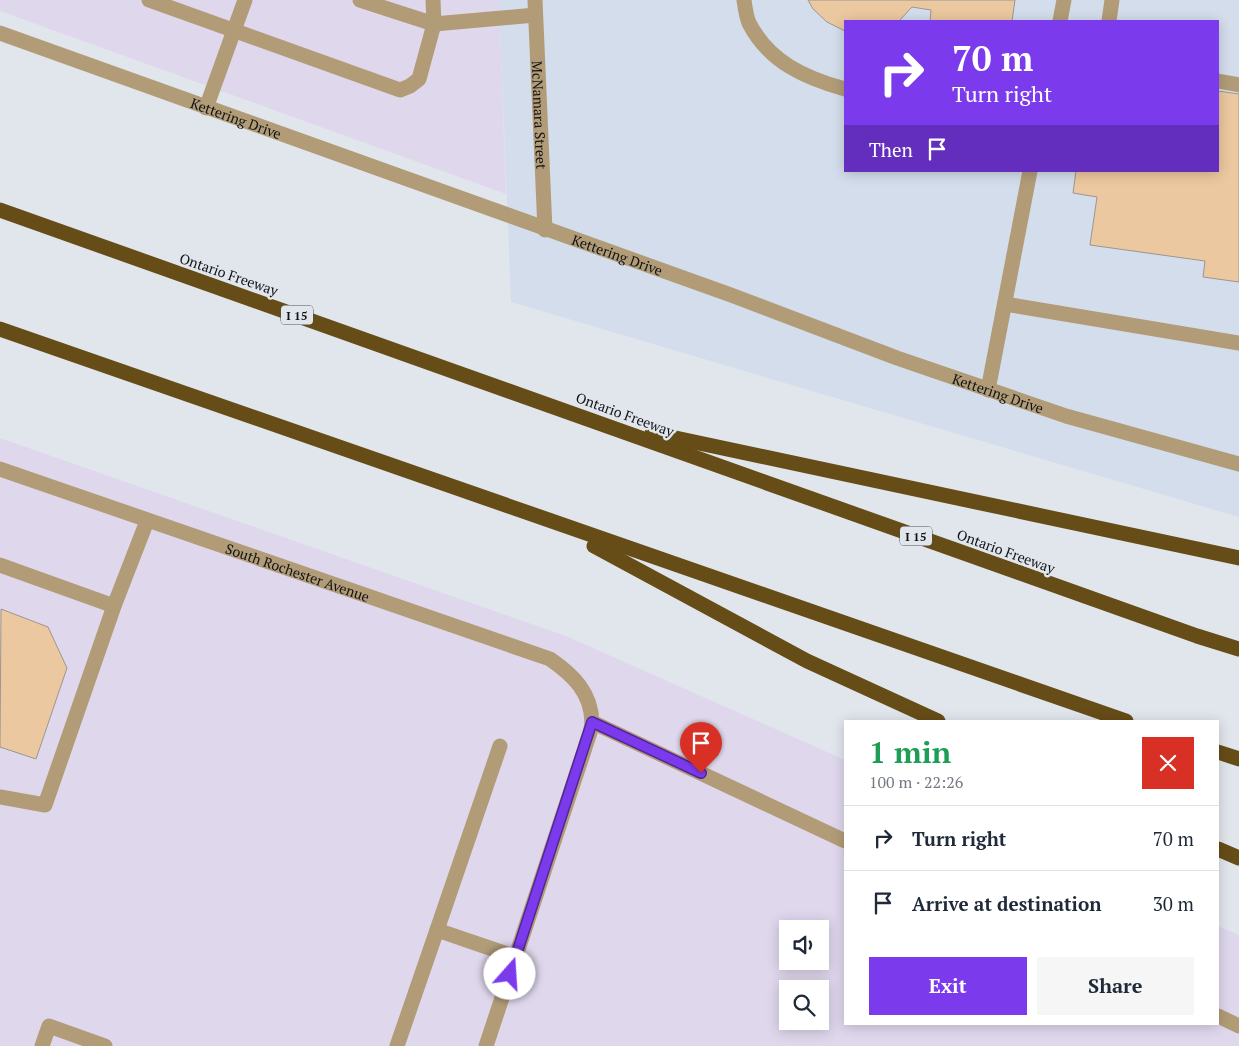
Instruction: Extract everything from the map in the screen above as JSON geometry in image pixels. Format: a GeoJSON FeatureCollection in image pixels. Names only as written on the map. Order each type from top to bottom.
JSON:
{"type":"FeatureCollection","features":[{"type":"Feature","properties":{"kind":"highway","name":"Ontario Freeway"},"geometry":{"type":"LineString","coordinates":[[0,210],[1197,636],[1239,649]]}},
{"type":"Feature","properties":{"kind":"highway"},"geometry":{"type":"LineString","coordinates":[[0,329],[556,525],[1123,720]]}},
{"type":"Feature","properties":{"kind":"highway"},"geometry":{"type":"LineString","coordinates":[[594,420],[1239,558]]}},
{"type":"Feature","properties":{"kind":"highway"},"geometry":{"type":"LineString","coordinates":[[556,525],[807,662],[936,720]]}},
{"type":"Feature","properties":{"kind":"highway"},"geometry":{"type":"LineString","coordinates":[[1219,752],[1239,759]]}},
{"type":"Feature","properties":{"kind":"highway"},"geometry":{"type":"LineString","coordinates":[[1219,849],[1239,858]]}},
{"type":"Feature","properties":{"kind":"street"},"geometry":{"type":"LineString","coordinates":[[149,0],[400,90],[410,86],[419,79],[434,24],[433,0]]}},
{"type":"Feature","properties":{"kind":"street"},"geometry":{"type":"LineString","coordinates":[[206,108],[245,0]]}},
{"type":"Feature","properties":{"kind":"street"},"geometry":{"type":"LineString","coordinates":[[744,0],[748,22],[777,60],[819,82],[844,89]]}},
{"type":"Feature","properties":{"kind":"street"},"geometry":{"type":"LineString","coordinates":[[1060,20],[1064,0]]}},
{"type":"Feature","properties":{"kind":"street"},"geometry":{"type":"LineString","coordinates":[[1109,20],[1112,0]]}},
{"type":"Feature","properties":{"kind":"street"},"geometry":{"type":"LineString","coordinates":[[364,1],[434,24],[535,7]]}},
{"type":"Feature","properties":{"kind":"street","name":"McNamara Street"},"geometry":{"type":"LineString","coordinates":[[535,7],[545,230]]}},
{"type":"Feature","properties":{"kind":"street","name":"Kettering Drive"},"geometry":{"type":"LineString","coordinates":[[0,33],[988,390],[1066,416],[1239,464]]}},
{"type":"Feature","properties":{"kind":"street"},"geometry":{"type":"LineString","coordinates":[[1219,81],[1239,85]]}},
{"type":"Feature","properties":{"kind":"street"},"geometry":{"type":"LineString","coordinates":[[988,390],[1030,172]]}},
{"type":"Feature","properties":{"kind":"street"},"geometry":{"type":"LineString","coordinates":[[1005,304],[1239,343]]}},
{"type":"Feature","properties":{"kind":"street","name":"South Rochester Avenue"},"geometry":{"type":"LineString","coordinates":[[0,469],[550,659],[570,673],[586,691],[592,722]]}},
{"type":"Feature","properties":{"kind":"street"},"geometry":{"type":"LineString","coordinates":[[0,797],[45,805],[114,606],[147,521]]}},
{"type":"Feature","properties":{"kind":"street"},"geometry":{"type":"LineString","coordinates":[[0,565],[114,606]]}},
{"type":"Feature","properties":{"kind":"street"},"geometry":{"type":"LineString","coordinates":[[486,1046],[592,722],[844,841]]}},
{"type":"Feature","properties":{"kind":"street"},"geometry":{"type":"LineString","coordinates":[[398,1046],[500,746]]}},
{"type":"Feature","properties":{"kind":"street"},"geometry":{"type":"LineString","coordinates":[[437,930],[516,957]]}},
{"type":"Feature","properties":{"kind":"street"},"geometry":{"type":"LineString","coordinates":[[1219,1016],[1239,1026]]}},
{"type":"Feature","properties":{"kind":"street"},"geometry":{"type":"LineString","coordinates":[[42,1046],[49,1026],[104,1046]]}},
{"type":"Feature","properties":{"kind":"shaded area"},"geometry":{"type":"Polygon","coordinates":[[[0,0],[499,0],[506,194],[0,11],[0,0]]]}},
{"type":"Feature","properties":{"kind":"shaded area"},"geometry":{"type":"Polygon","coordinates":[[[499,0],[1239,0],[1239,517],[511,302],[499,0]]]}},
{"type":"Feature","properties":{"kind":"shaded area"},"geometry":{"type":"Polygon","coordinates":[[[0,438],[566,636],[844,760],[844,1025],[1219,1025],[1219,926],[1239,935],[1239,1046],[0,1046],[0,438]]]}},
{"type":"Feature","properties":{"kind":"building"},"geometry":{"type":"Polygon","coordinates":[[[808,0],[1015,0],[1012,20],[930,20],[931,10],[912,7],[900,20],[844,20],[844,30],[827,22],[813,9],[808,0]]]}},
{"type":"Feature","properties":{"kind":"building"},"geometry":{"type":"Polygon","coordinates":[[[1219,91],[1239,94],[1239,282],[1203,277],[1205,261],[1090,245],[1097,197],[1073,193],[1076,172],[1219,172],[1219,91]]]}},
{"type":"Feature","properties":{"kind":"building"},"geometry":{"type":"Polygon","coordinates":[[[1,609],[48,627],[67,668],[36,759],[0,747],[1,609]]]}},
{"type":"Feature","properties":{"kind":"route"},"geometry":{"type":"LineString","coordinates":[[510,974],[592,722],[701,773]]}}]}
